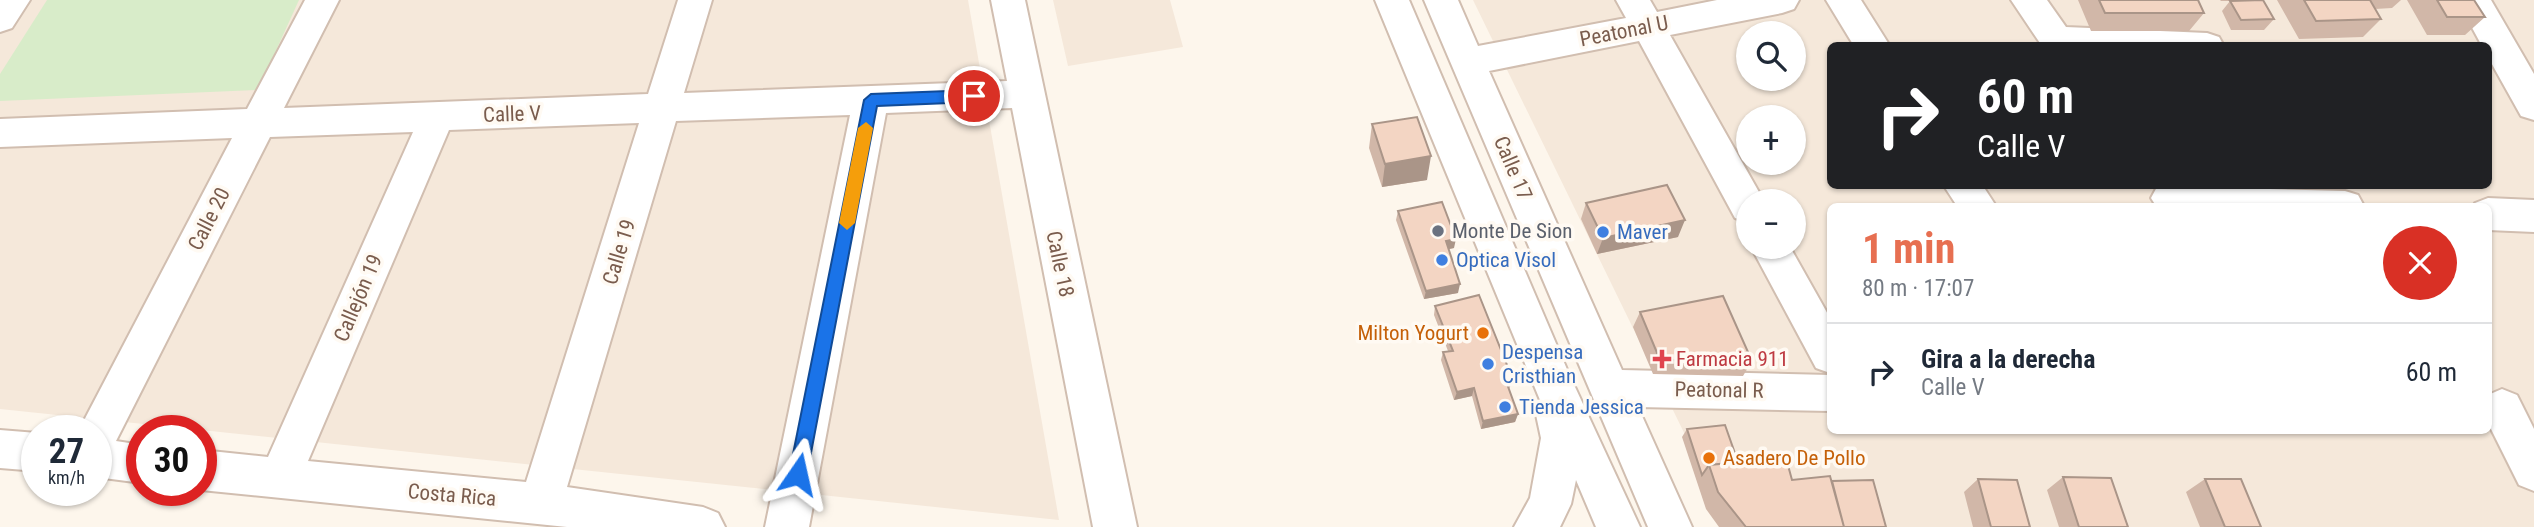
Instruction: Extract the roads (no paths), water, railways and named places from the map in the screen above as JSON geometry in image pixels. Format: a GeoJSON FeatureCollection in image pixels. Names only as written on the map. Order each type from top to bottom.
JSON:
{"type":"FeatureCollection","features":[{"type":"Feature","properties":{"kind":"street"},"geometry":{"type":"LineString","coordinates":[[0,19],[13,0]]}},
{"type":"Feature","properties":{"kind":"street","name":"Calle 20"},"geometry":{"type":"LineString","coordinates":[[108,415],[323,0]]}},
{"type":"Feature","properties":{"kind":"street","name":"Calle 19"},"geometry":{"type":"LineString","coordinates":[[541,503],[695,0]]}},
{"type":"Feature","properties":{"kind":"street","name":"Calle 18"},"geometry":{"type":"LineString","coordinates":[[1008,0],[1115,527]]}},
{"type":"Feature","properties":{"kind":"street"},"geometry":{"type":"LineString","coordinates":[[1392,0],[1549,374],[1618,527]]}},
{"type":"Feature","properties":{"kind":"street","name":"Calle 17"},"geometry":{"type":"LineString","coordinates":[[1441,0],[1670,527]]}},
{"type":"Feature","properties":{"kind":"street","name":"Peatonal U"},"geometry":{"type":"LineString","coordinates":[[1467,62],[1641,13],[1782,0]]}},
{"type":"Feature","properties":{"kind":"street"},"geometry":{"type":"LineString","coordinates":[[1843,0],[1870,42]]}},
{"type":"Feature","properties":{"kind":"street"},"geometry":{"type":"LineString","coordinates":[[2028,0],[2058,42]]}},
{"type":"Feature","properties":{"kind":"street"},"geometry":{"type":"LineString","coordinates":[[2474,0],[2491,42]]}},
{"type":"Feature","properties":{"kind":"street"},"geometry":{"type":"LineString","coordinates":[[1641,13],[1738,189]]}},
{"type":"Feature","properties":{"kind":"street"},"geometry":{"type":"LineString","coordinates":[[2497,57],[2534,106]]}},
{"type":"Feature","properties":{"kind":"street","name":"Calle V"},"geometry":{"type":"LineString","coordinates":[[0,133],[1025,94]]}},
{"type":"Feature","properties":{"kind":"street"},"geometry":{"type":"LineString","coordinates":[[787,527],[871,100]]}},
{"type":"Feature","properties":{"kind":"street","name":"Callejón 19"},"geometry":{"type":"LineString","coordinates":[[279,479],[437,117]]}},
{"type":"Feature","properties":{"kind":"street"},"geometry":{"type":"LineString","coordinates":[[2169,197],[2286,203]]}},
{"type":"Feature","properties":{"kind":"street"},"geometry":{"type":"LineString","coordinates":[[2492,214],[2534,216]]}},
{"type":"Feature","properties":{"kind":"street"},"geometry":{"type":"LineString","coordinates":[[1777,259],[1827,350]]}},
{"type":"Feature","properties":{"kind":"street"},"geometry":{"type":"LineString","coordinates":[[1536,527],[1550,504],[1562,438],[1549,374]]}},
{"type":"Feature","properties":{"kind":"street","name":"Peatonal R"},"geometry":{"type":"LineString","coordinates":[[1608,388],[1827,393]]}},
{"type":"Feature","properties":{"kind":"street"},"geometry":{"type":"LineString","coordinates":[[2508,408],[2534,471]]}},
{"type":"Feature","properties":{"kind":"street"},"geometry":{"type":"LineString","coordinates":[[0,449],[21,451]]}},
{"type":"Feature","properties":{"kind":"street","name":"Costa Rica"},"geometry":{"type":"LineString","coordinates":[[217,472],[541,503],[703,527]]}},
{"type":"Feature","properties":{"kind":"place","name":"Monte De Sion"},"geometry":{"type":"Point","coordinates":[1438,231]}},
{"type":"Feature","properties":{"kind":"place","name":"Maver"},"geometry":{"type":"Point","coordinates":[1603,232]}},
{"type":"Feature","properties":{"kind":"place","name":"Optica Visol"},"geometry":{"type":"Point","coordinates":[1442,260]}},
{"type":"Feature","properties":{"kind":"place","name":"Milton Yogurt"},"geometry":{"type":"Point","coordinates":[1483,333]}},
{"type":"Feature","properties":{"kind":"place","name":"Farmacia 911"},"geometry":{"type":"Point","coordinates":[1662,359]}},
{"type":"Feature","properties":{"kind":"place","name":"Despensa Cristhian"},"geometry":{"type":"Point","coordinates":[1488,364]}},
{"type":"Feature","properties":{"kind":"place","name":"Tienda Jessica"},"geometry":{"type":"Point","coordinates":[1505,407]}},
{"type":"Feature","properties":{"kind":"place","name":"Asadero De Pollo"},"geometry":{"type":"Point","coordinates":[1709,458]}}]}
